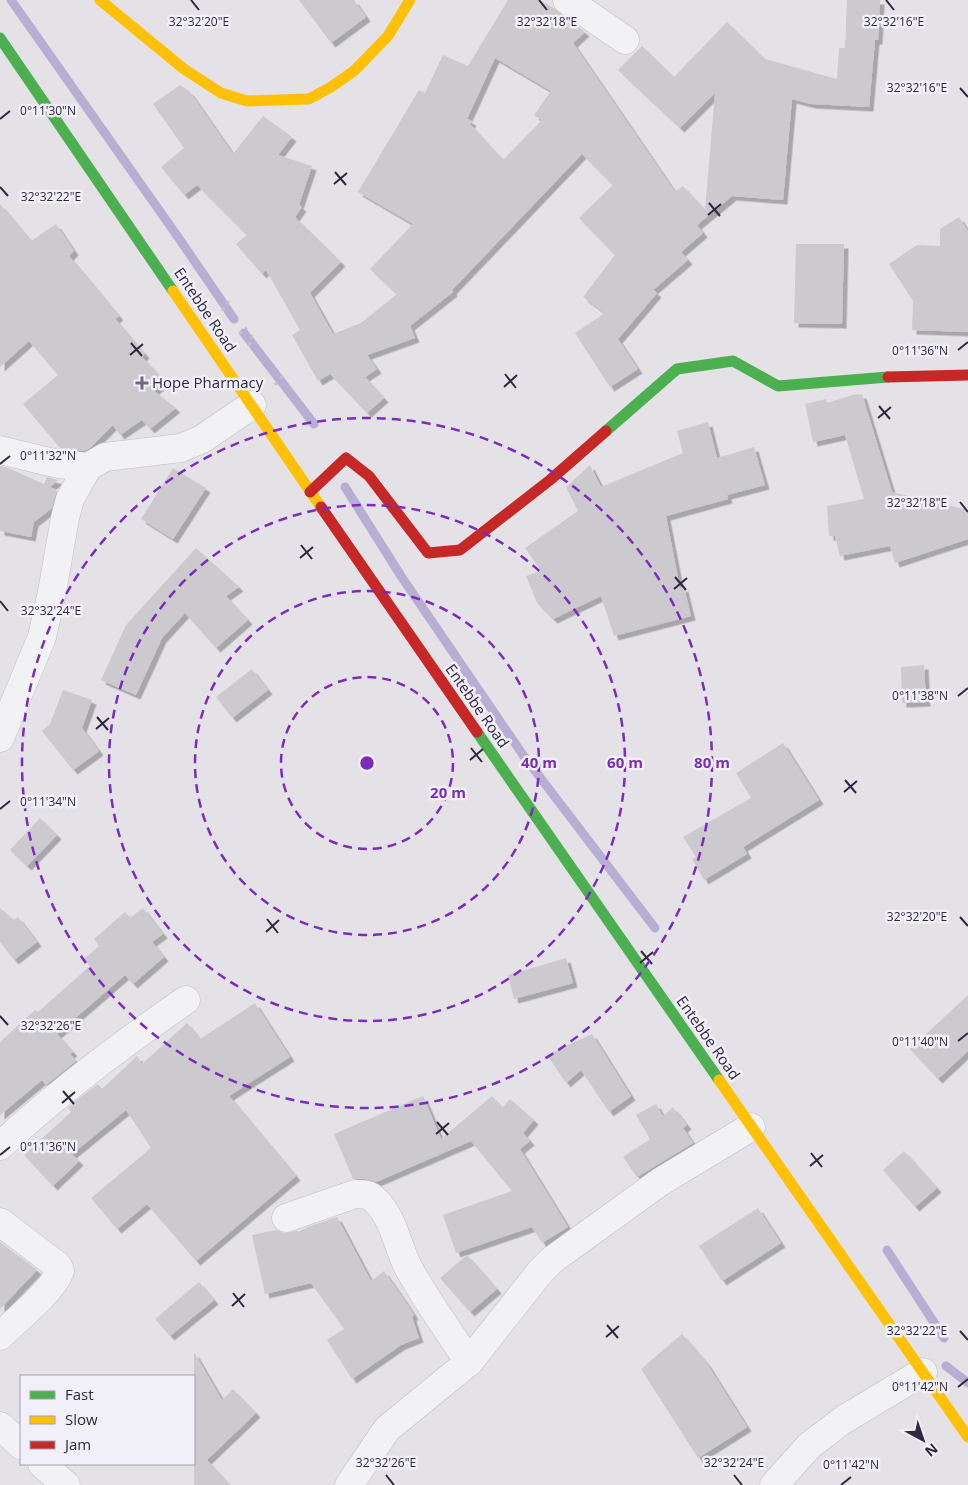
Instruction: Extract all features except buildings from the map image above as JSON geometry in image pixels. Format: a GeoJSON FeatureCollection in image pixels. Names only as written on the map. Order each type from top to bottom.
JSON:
{"type":"FeatureCollection","features":[{"type":"Feature","properties":{"kind":"main road"},"geometry":{"type":"LineString","coordinates":[[100,0],[184,70],[221,92],[247,100],[309,99],[331,86],[354,71],[388,36],[410,0]]}},
{"type":"Feature","properties":{"kind":"main road","name":"Entebbe Road"},"geometry":{"type":"LineString","coordinates":[[0,38],[310,492],[968,1437]]}},
{"type":"Feature","properties":{"kind":"main road"},"geometry":{"type":"LineString","coordinates":[[310,492],[346,458],[369,476],[428,553],[460,550],[550,480],[677,369],[733,361],[778,386],[881,377],[968,375]]}},
{"type":"Feature","properties":{"kind":"street"},"geometry":{"type":"LineString","coordinates":[[567,0],[625,40]]}},
{"type":"Feature","properties":{"kind":"street"},"geometry":{"type":"LineString","coordinates":[[0,450],[58,464],[88,466],[105,457],[181,448],[202,439],[252,405]]}},
{"type":"Feature","properties":{"kind":"street"},"geometry":{"type":"LineString","coordinates":[[0,738],[42,637],[52,592],[64,518],[70,499],[88,466]]}},
{"type":"Feature","properties":{"kind":"street"},"geometry":{"type":"LineString","coordinates":[[0,1146],[40,1109],[124,1043],[186,1000]]}},
{"type":"Feature","properties":{"kind":"street"},"geometry":{"type":"LineString","coordinates":[[349,1485],[387,1429],[469,1362],[540,1272],[552,1260],[660,1182],[751,1127]]}},
{"type":"Feature","properties":{"kind":"street"},"geometry":{"type":"LineString","coordinates":[[286,1218],[355,1194],[367,1194],[376,1200],[390,1220],[406,1264],[469,1362]]}},
{"type":"Feature","properties":{"kind":"street"},"geometry":{"type":"LineString","coordinates":[[0,1222],[58,1266],[60,1271],[58,1278],[50,1287],[0,1336]]}},
{"type":"Feature","properties":{"kind":"street"},"geometry":{"type":"LineString","coordinates":[[774,1485],[809,1446],[843,1420],[923,1372]]}},
{"type":"Feature","properties":{"kind":"street"},"geometry":{"type":"LineString","coordinates":[[0,1426],[20,1445]]}},
{"type":"Feature","properties":{"kind":"street"},"geometry":{"type":"LineString","coordinates":[[43,1465],[66,1485]]}},
{"type":"Feature","properties":{"kind":"path"},"geometry":{"type":"LineString","coordinates":[[222,311],[229,301]]}},
{"type":"Feature","properties":{"kind":"path"},"geometry":{"type":"LineString","coordinates":[[239,334],[247,328]]}},
{"type":"Feature","properties":{"kind":"path"},"geometry":{"type":"LineString","coordinates":[[249,346],[252,334]]}},
{"type":"Feature","properties":{"kind":"path"},"geometry":{"type":"LineString","coordinates":[[275,385],[285,373]]}},
{"type":"Feature","properties":{"kind":"waterway"},"geometry":{"type":"LineString","coordinates":[[11,0],[234,319]]}},
{"type":"Feature","properties":{"kind":"waterway"},"geometry":{"type":"LineString","coordinates":[[244,333],[314,424]]}},
{"type":"Feature","properties":{"kind":"waterway"},"geometry":{"type":"LineString","coordinates":[[345,487],[401,576],[523,755],[655,928]]}},
{"type":"Feature","properties":{"kind":"waterway"},"geometry":{"type":"LineString","coordinates":[[887,1250],[944,1338]]}},
{"type":"Feature","properties":{"kind":"waterway"},"geometry":{"type":"LineString","coordinates":[[946,1366],[968,1383]]}},
{"type":"Feature","properties":{"kind":"traffic: fast"},"geometry":{"type":"LineString","coordinates":[[0,38],[173,291]]}},
{"type":"Feature","properties":{"kind":"traffic: fast"},"geometry":{"type":"LineString","coordinates":[[606,431],[677,369],[733,361],[778,386],[888,377]]}},
{"type":"Feature","properties":{"kind":"traffic: fast"},"geometry":{"type":"LineString","coordinates":[[477,732],[719,1080]]}},
{"type":"Feature","properties":{"kind":"traffic: slow"},"geometry":{"type":"LineString","coordinates":[[100,0],[184,69],[221,93],[247,101],[309,99],[331,87],[354,71],[388,36],[410,0]]}},
{"type":"Feature","properties":{"kind":"traffic: slow"},"geometry":{"type":"LineString","coordinates":[[173,291],[321,507]]}},
{"type":"Feature","properties":{"kind":"traffic: slow"},"geometry":{"type":"LineString","coordinates":[[719,1080],[968,1437]]}},
{"type":"Feature","properties":{"kind":"traffic: jam"},"geometry":{"type":"LineString","coordinates":[[888,377],[968,375]]}},
{"type":"Feature","properties":{"kind":"traffic: jam"},"geometry":{"type":"LineString","coordinates":[[310,492],[346,458],[369,476],[428,553],[460,550],[550,480],[606,431]]}},
{"type":"Feature","properties":{"kind":"traffic: jam"},"geometry":{"type":"LineString","coordinates":[[321,507],[477,732]]}},
{"type":"Feature","properties":{"kind":"place","name":"Hope Pharmacy"},"geometry":{"type":"Point","coordinates":[142,383]}}]}
